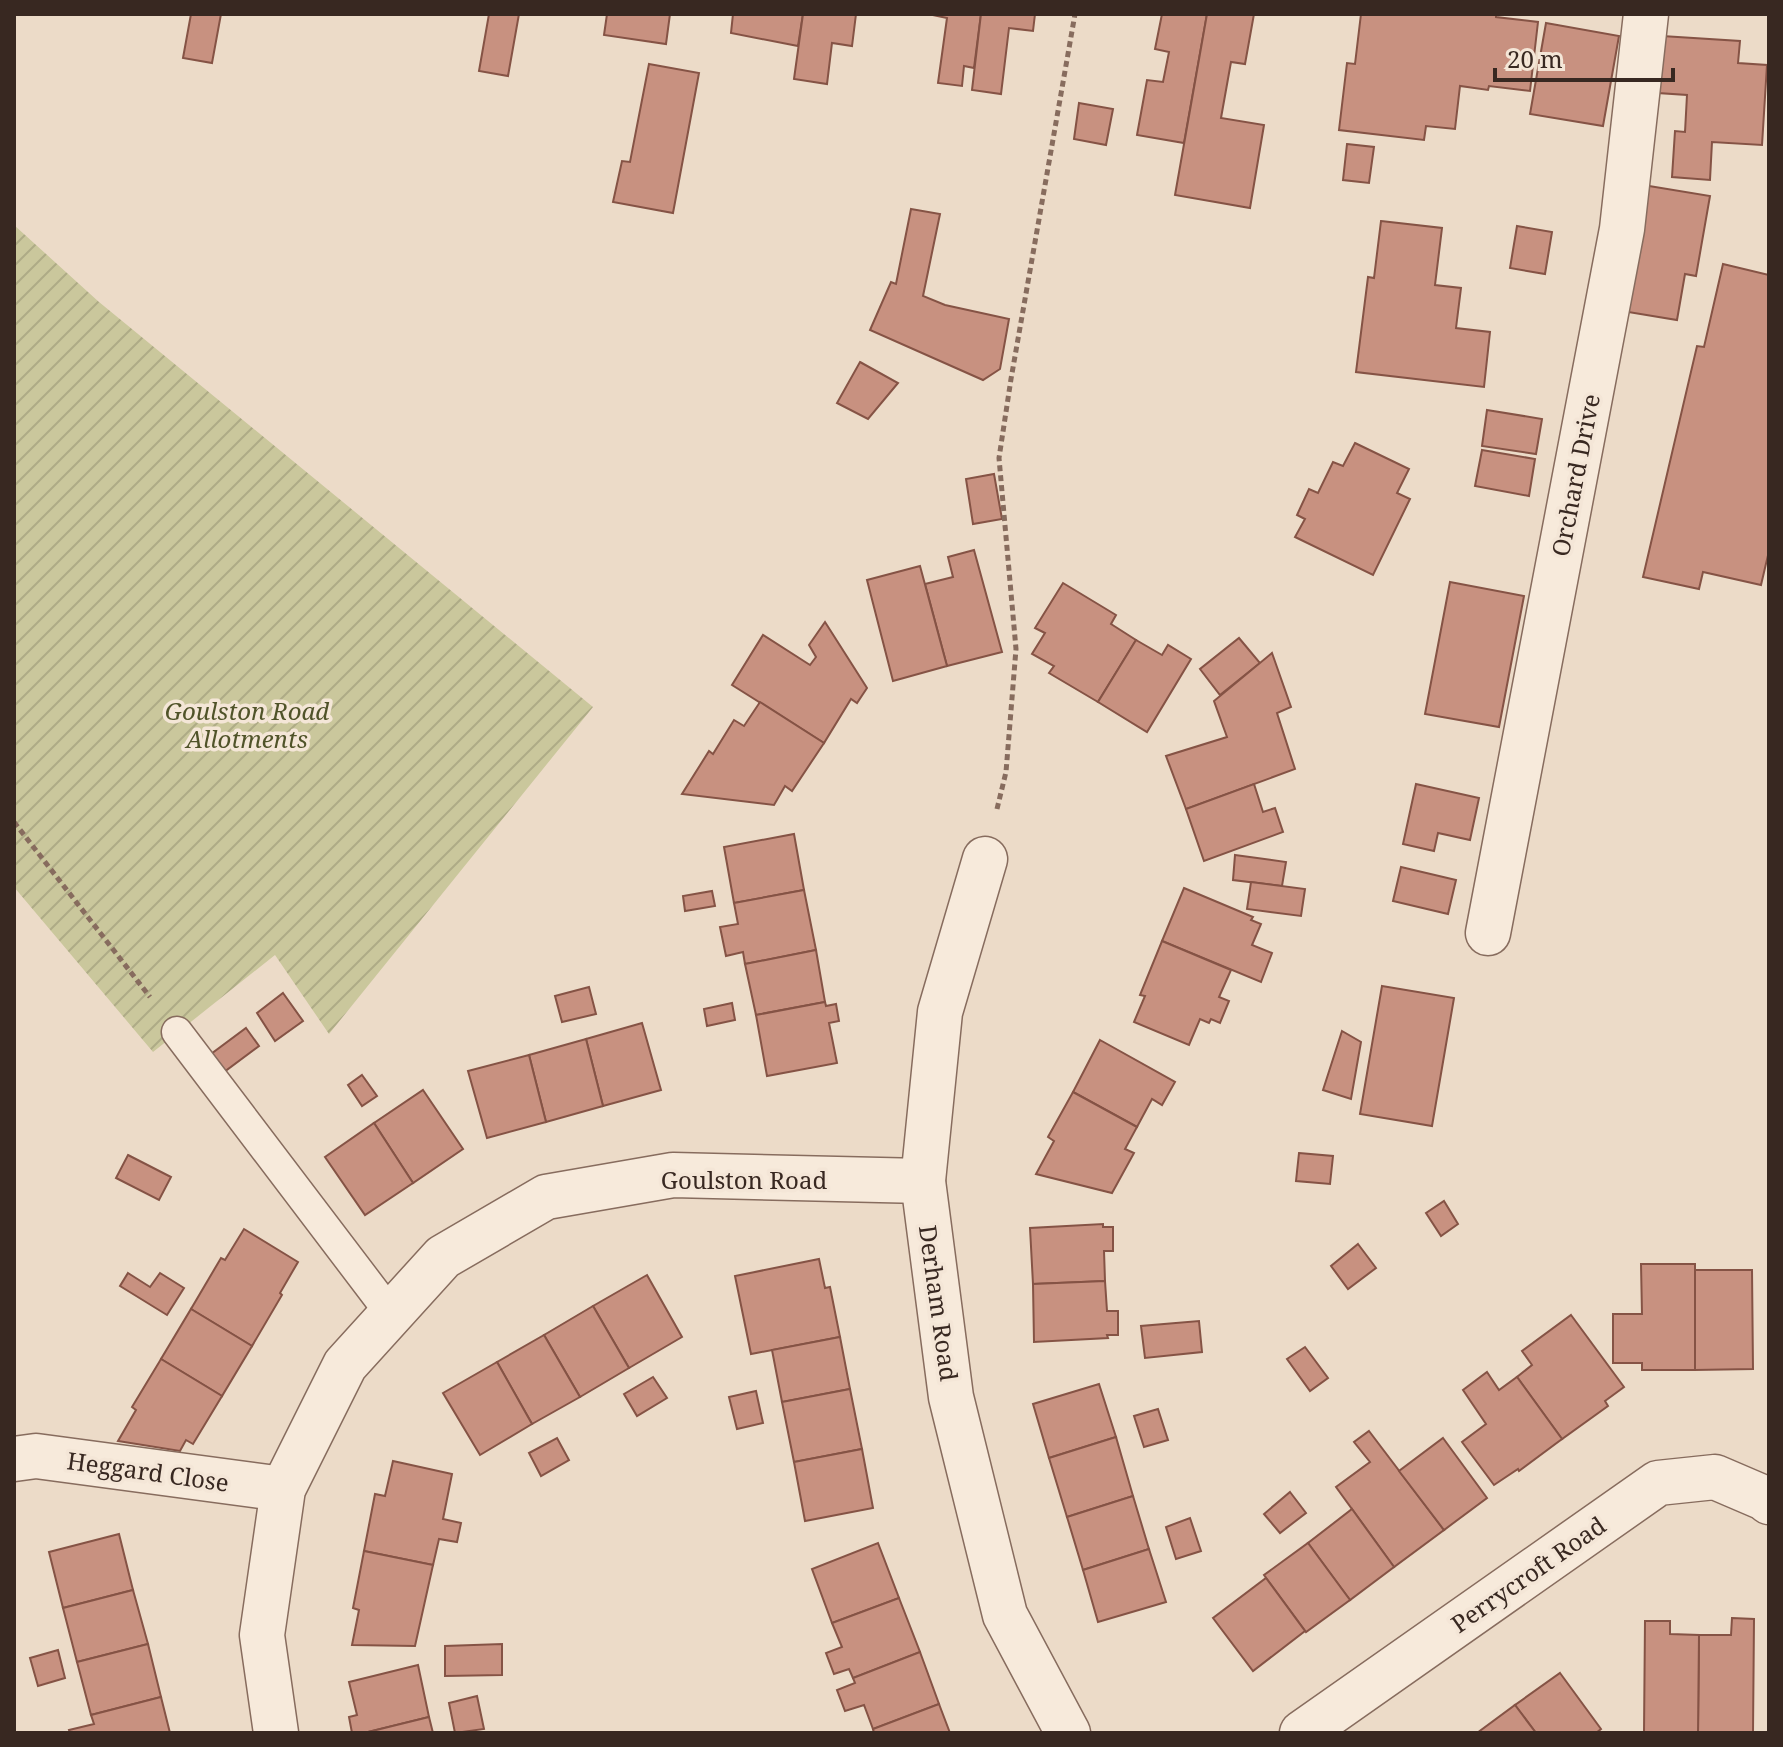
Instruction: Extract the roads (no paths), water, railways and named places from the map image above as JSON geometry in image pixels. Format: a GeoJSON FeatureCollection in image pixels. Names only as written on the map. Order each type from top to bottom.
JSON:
{"type":"FeatureCollection","features":[{"type":"Feature","properties":{"kind":"street","name":"Orchard Drive"},"geometry":{"type":"LineString","coordinates":[[1488,933],[1622,229],[1646,14]]}},
{"type":"Feature","properties":{"kind":"street","name":"Derham Road"},"geometry":{"type":"LineString","coordinates":[[985,859],[940,1012],[923,1181],[951,1397],[1005,1615],[1068,1733]]}},
{"type":"Feature","properties":{"kind":"street","name":"Goulston Road"},"geometry":{"type":"LineString","coordinates":[[276,1733],[262,1635],[283,1489],[345,1365],[443,1257],[546,1197],[673,1175],[923,1181]]}},
{"type":"Feature","properties":{"kind":"street","name":"Heggard Close"},"geometry":{"type":"LineString","coordinates":[[14,1459],[36,1456],[283,1489]]}},
{"type":"Feature","properties":{"kind":"street","name":"Perrycroft Road"},"geometry":{"type":"LineString","coordinates":[[1302,1733],[1658,1483],[1715,1477],[1769,1502]]}},
{"type":"Feature","properties":{"kind":"lane"},"geometry":{"type":"LineString","coordinates":[[177,1032],[391,1314]]}},
{"type":"Feature","properties":{"kind":"park label","name":"Goulston Road Allotments"},"geometry":{"type":"Point","coordinates":[247,724]}}]}
